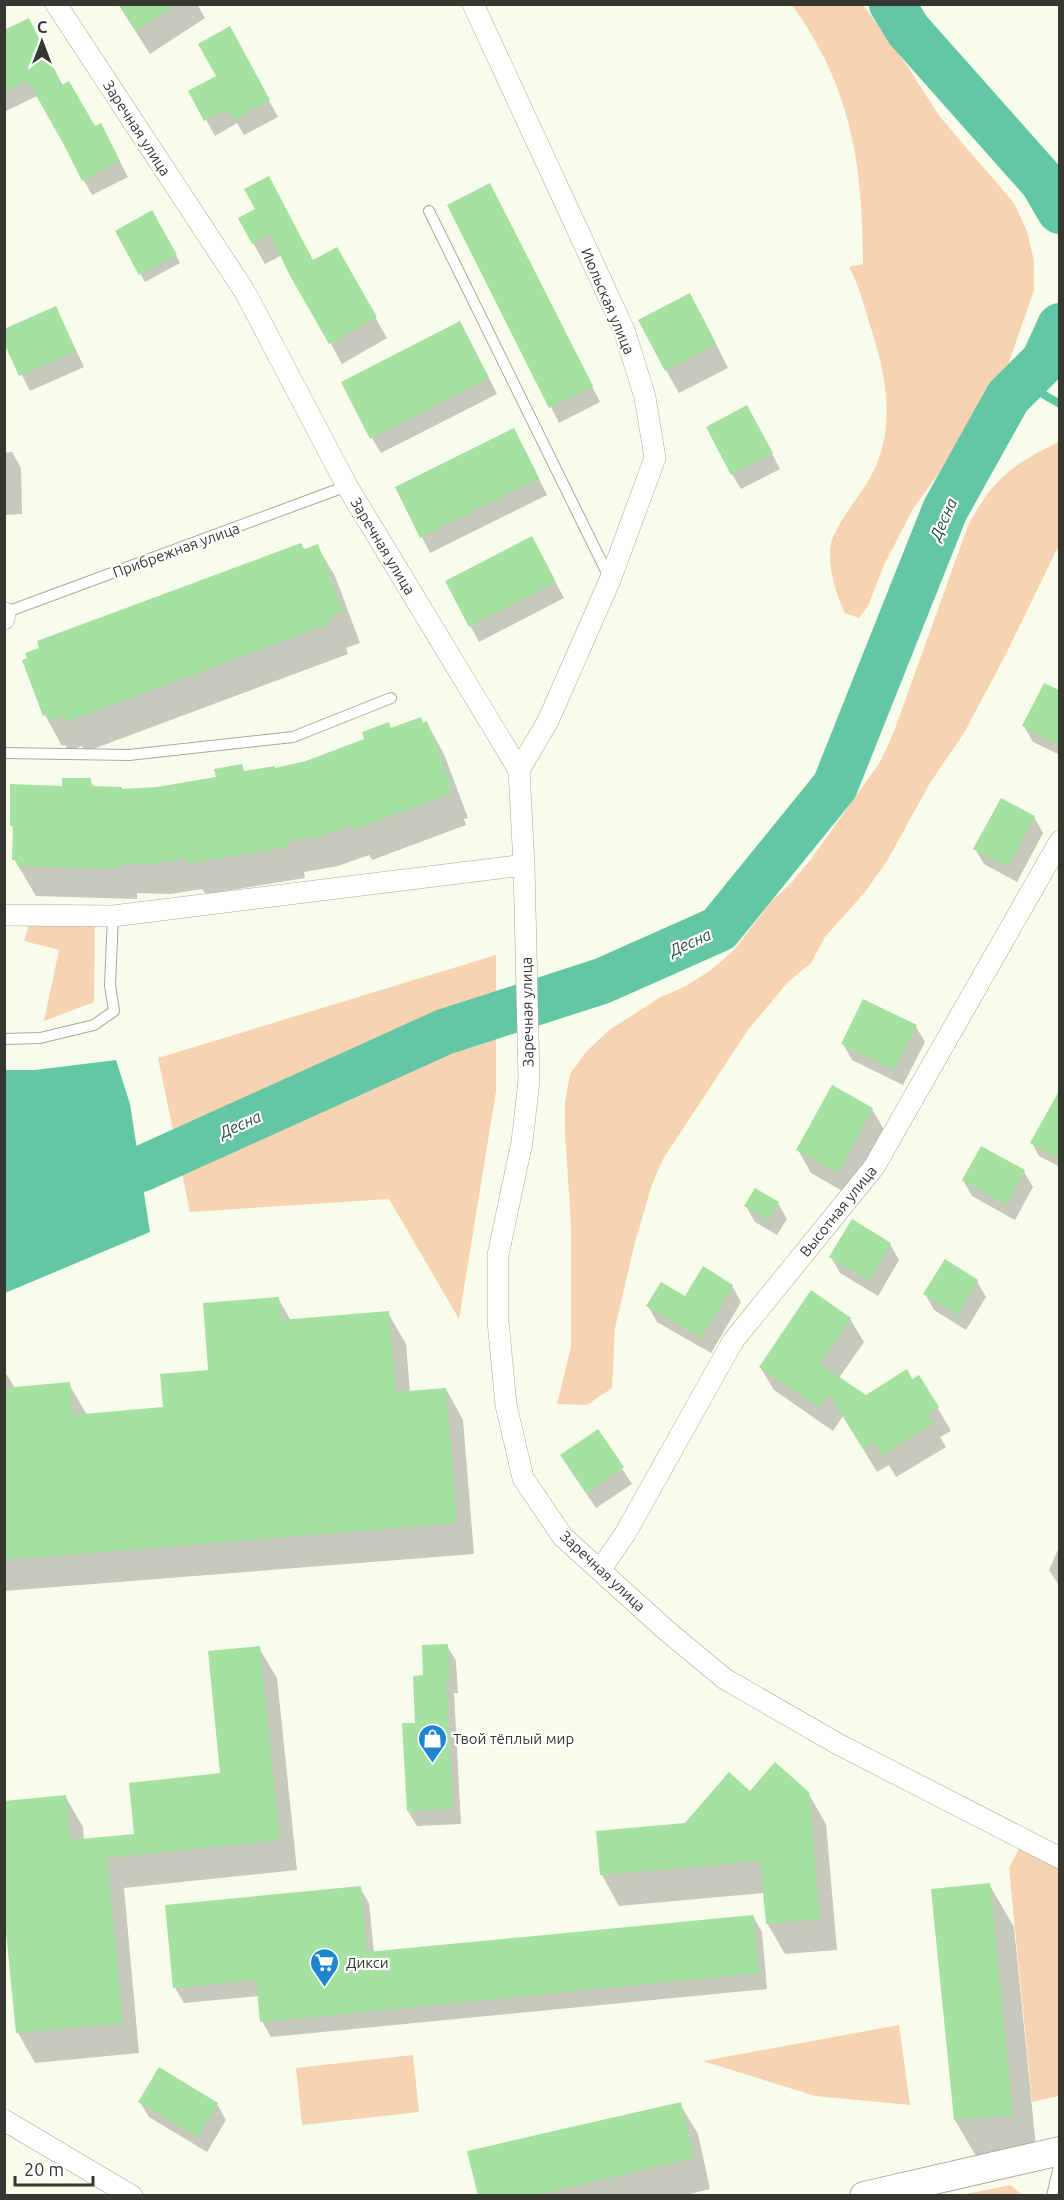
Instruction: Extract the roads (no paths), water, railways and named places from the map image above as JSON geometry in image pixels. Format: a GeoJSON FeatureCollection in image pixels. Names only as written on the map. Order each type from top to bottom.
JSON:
{"type":"FeatureCollection","features":[{"type":"Feature","properties":{"kind":"main road"},"geometry":{"type":"LineString","coordinates":[[864,2196],[1059,2151]]}},
{"type":"Feature","properties":{"kind":"street","name":"Заречная улица"},"geometry":{"type":"LineString","coordinates":[[56,4],[245,292],[347,486],[519,770],[524,865],[529,1080],[522,1142],[498,1255],[498,1321],[506,1405],[523,1478],[563,1537],[667,1631],[725,1678],[838,1744],[1059,1858]]}},
{"type":"Feature","properties":{"kind":"street","name":"Июльская улица"},"geometry":{"type":"LineString","coordinates":[[473,4],[624,330],[645,397],[655,458],[610,580],[548,721],[519,770]]}},
{"type":"Feature","properties":{"kind":"street","name":"Высотная улица"},"geometry":{"type":"LineString","coordinates":[[600,1570],[625,1534],[733,1341],[874,1167],[1059,841]]}},
{"type":"Feature","properties":{"kind":"street"},"geometry":{"type":"LineString","coordinates":[[4,915],[113,916],[524,865]]}},
{"type":"Feature","properties":{"kind":"street"},"geometry":{"type":"LineString","coordinates":[[4,2120],[132,2196]]}},
{"type":"Feature","properties":{"kind":"lane"},"geometry":{"type":"LineString","coordinates":[[429,211],[610,580]]}},
{"type":"Feature","properties":{"kind":"lane","name":"Прибрежная улица"},"geometry":{"type":"LineString","coordinates":[[5,615],[347,486]]}},
{"type":"Feature","properties":{"kind":"lane"},"geometry":{"type":"LineString","coordinates":[[4,753],[129,755],[293,737],[391,698]]}},
{"type":"Feature","properties":{"kind":"lane"},"geometry":{"type":"LineString","coordinates":[[4,1039],[40,1038],[94,1025],[114,1011],[110,985],[113,916]]}},
{"type":"Feature","properties":{"kind":"lane"},"geometry":{"type":"LineString","coordinates":[[1052,2196],[1059,2162]]}},
{"type":"Feature","properties":{"kind":"waterway","name":"Десна"},"geometry":{"type":"LineString","coordinates":[[892,4],[908,30],[1043,182],[1060,211]]}},
{"type":"Feature","properties":{"kind":"waterway","name":"Десна"},"geometry":{"type":"LineString","coordinates":[[4,1170],[141,1169],[444,1032],[602,981],[719,929],[835,786],[945,510],[1008,397],[1044,361],[1060,326]]}},
{"type":"Feature","properties":{"kind":"waterway"},"geometry":{"type":"LineString","coordinates":[[1025,380],[1034,389],[1060,404]]}},
{"type":"Feature","properties":{"kind":"place","name":"Твой тёплый мир"},"geometry":{"type":"Point","coordinates":[432,1764]}},
{"type":"Feature","properties":{"kind":"place","name":"Дикси"},"geometry":{"type":"Point","coordinates":[325,1988]}}]}
